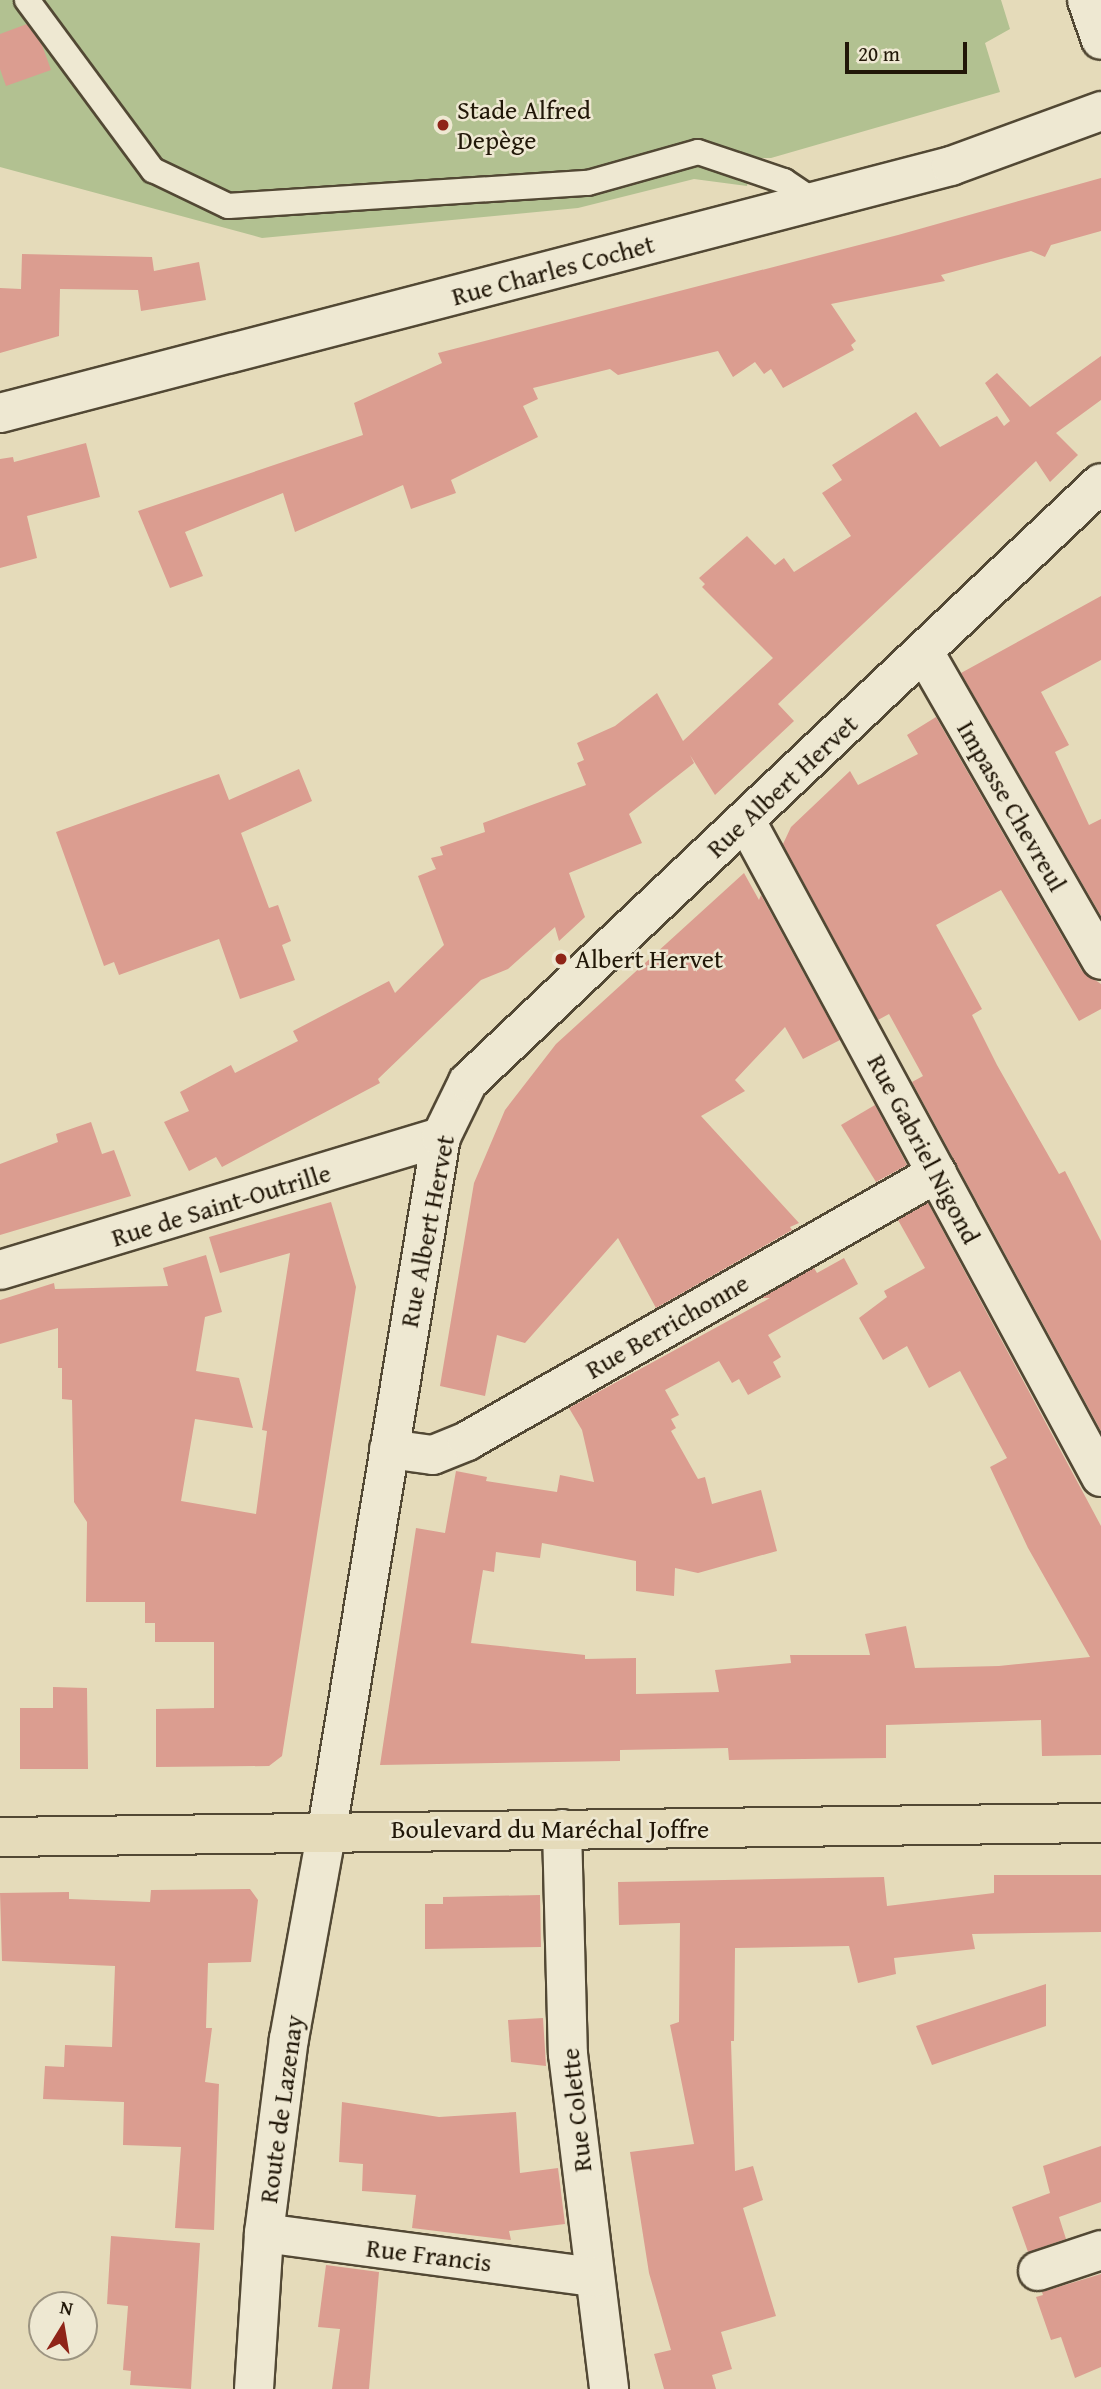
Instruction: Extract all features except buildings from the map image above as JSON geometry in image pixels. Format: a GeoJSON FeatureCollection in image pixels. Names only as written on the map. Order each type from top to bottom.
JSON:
{"type":"FeatureCollection","features":[{"type":"Feature","properties":{"kind":"main road","name":"Boulevard du Maréchal Joffre"},"geometry":{"type":"LineString","coordinates":[[0,1837],[327,1830],[1101,1823]]}},
{"type":"Feature","properties":{"kind":"street"},"geometry":{"type":"LineString","coordinates":[[1087,0],[1101,40]]}},
{"type":"Feature","properties":{"kind":"street","name":"Rue Charles Cochet"},"geometry":{"type":"LineString","coordinates":[[0,413],[951,166],[1101,111]]}},
{"type":"Feature","properties":{"kind":"street","name":"Rue Albert Hervet"},"geometry":{"type":"LineString","coordinates":[[327,1830],[441,1138],[468,1082],[1101,485]]}},
{"type":"Feature","properties":{"kind":"street","name":"Impasse Chevreul"},"geometry":{"type":"LineString","coordinates":[[924,652],[1101,960]]}},
{"type":"Feature","properties":{"kind":"street","name":"Rue Gabriel Nigond"},"geometry":{"type":"LineString","coordinates":[[746,821],[1098,1463]]}},
{"type":"Feature","properties":{"kind":"street","name":"Rue de Saint-Outrille"},"geometry":{"type":"LineString","coordinates":[[0,1270],[441,1138]]}},
{"type":"Feature","properties":{"kind":"street","name":"Rue Berrichonne"},"geometry":{"type":"LineString","coordinates":[[389,1449],[433,1455],[467,1441],[937,1173]]}},
{"type":"Feature","properties":{"kind":"street","name":"Rue Colette"},"geometry":{"type":"LineString","coordinates":[[562,1829],[568,2054],[609,2389]]}},
{"type":"Feature","properties":{"kind":"street","name":"Route de Lazenay"},"geometry":{"type":"LineString","coordinates":[[254,2389],[264,2233],[289,2039],[327,1830]]}},
{"type":"Feature","properties":{"kind":"street","name":"Rue Francis"},"geometry":{"type":"LineString","coordinates":[[264,2233],[594,2277]]}},
{"type":"Feature","properties":{"kind":"street"},"geometry":{"type":"LineString","coordinates":[[1038,2271],[1101,2250]]}},
{"type":"Feature","properties":{"kind":"lane"},"geometry":{"type":"LineString","coordinates":[[27,0],[153,170],[228,206],[588,183],[698,152],[783,181],[812,200]]}},
{"type":"Feature","properties":{"kind":"green space","name":"Stade Alfred Depège"},"geometry":{"type":"Polygon","coordinates":[[[0,0],[1001,0],[1010,29],[985,43],[1000,92],[771,158],[753,158],[747,186],[694,179],[578,208],[262,238],[0,167],[0,0]]]}},
{"type":"Feature","properties":{"kind":"place","name":"Stade Alfred Depège"},"geometry":{"type":"Point","coordinates":[443,125]}},
{"type":"Feature","properties":{"kind":"place","name":"Albert Hervet"},"geometry":{"type":"Point","coordinates":[561,959]}}]}
